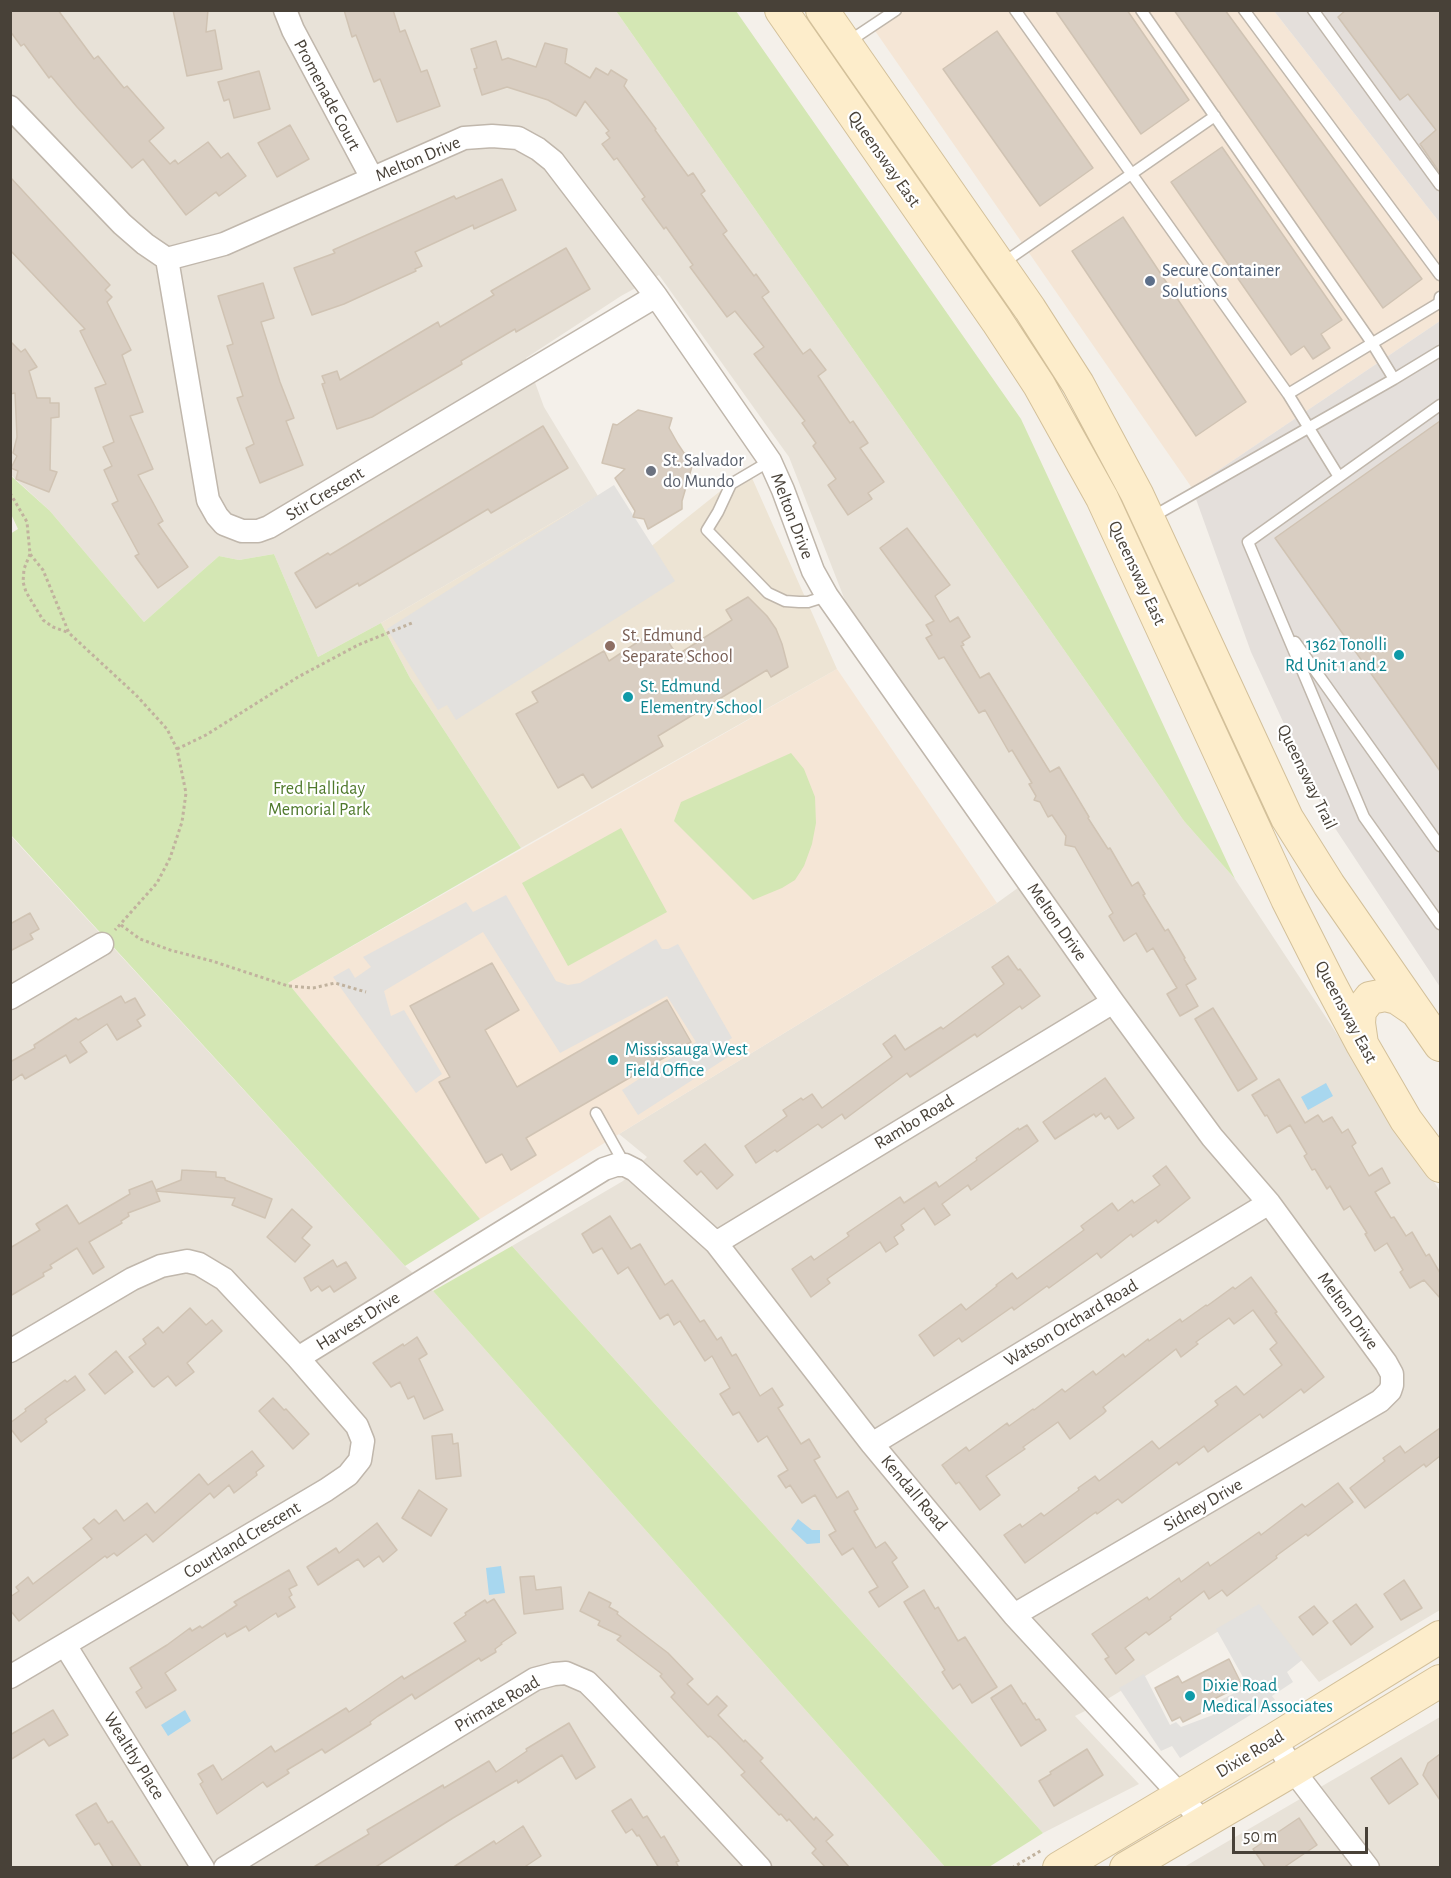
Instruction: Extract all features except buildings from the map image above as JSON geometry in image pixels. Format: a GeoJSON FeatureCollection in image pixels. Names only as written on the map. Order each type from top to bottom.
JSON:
{"type":"FeatureCollection","features":[{"type":"Feature","properties":{"kind":"main road","name":"Queensway East"},"geometry":{"type":"LineString","coordinates":[[781,10],[997,321],[1065,430],[1102,498],[1287,899],[1362,1044],[1406,1120],[1440,1166]]}},
{"type":"Feature","properties":{"kind":"main road","name":"Queensway East"},"geometry":{"type":"LineString","coordinates":[[822,10],[1000,265],[1078,384],[1148,519],[1287,818],[1329,885],[1440,1045]]}},
{"type":"Feature","properties":{"kind":"main road"},"geometry":{"type":"LineString","coordinates":[[1362,1044],[1360,1011],[1370,998],[1385,995],[1397,998],[1419,1014]]}},
{"type":"Feature","properties":{"kind":"main road","name":"Dixie Road"},"geometry":{"type":"LineString","coordinates":[[1059,1868],[1440,1637]]}},
{"type":"Feature","properties":{"kind":"main road","name":"Dixie Road"},"geometry":{"type":"LineString","coordinates":[[1126,1868],[1440,1681]]}},
{"type":"Feature","properties":{"kind":"street","name":"Promenade Court"},"geometry":{"type":"LineString","coordinates":[[285,10],[292,30],[372,178]]}},
{"type":"Feature","properties":{"kind":"street"},"geometry":{"type":"LineString","coordinates":[[10,107],[122,224],[167,259]]}},
{"type":"Feature","properties":{"kind":"street","name":"Melton Drive"},"geometry":{"type":"LineString","coordinates":[[167,259],[224,244],[464,138],[492,136],[518,138],[553,161],[656,296],[770,461],[813,571],[827,596],[1113,1002],[1212,1137],[1269,1203],[1386,1363],[1392,1374],[1390,1391]]}},
{"type":"Feature","properties":{"kind":"street","name":"Stir Crescent"},"geometry":{"type":"LineString","coordinates":[[167,259],[208,500],[224,524],[242,531],[258,531],[269,527],[656,296]]}},
{"type":"Feature","properties":{"kind":"street"},"geometry":{"type":"LineString","coordinates":[[10,998],[102,944]]}},
{"type":"Feature","properties":{"kind":"street","name":"Rambo Road"},"geometry":{"type":"LineString","coordinates":[[716,1243],[1113,1002]]}},
{"type":"Feature","properties":{"kind":"street","name":"Kendall Road"},"geometry":{"type":"LineString","coordinates":[[625,1165],[635,1170],[716,1243],[872,1444],[1014,1615],[1180,1795],[1203,1823]]}},
{"type":"Feature","properties":{"kind":"street","name":"Harvest Drive"},"geometry":{"type":"LineString","coordinates":[[10,1351],[132,1279],[161,1266],[187,1261],[199,1264],[224,1279],[298,1358],[604,1169],[625,1165]]}},
{"type":"Feature","properties":{"kind":"street","name":"Watson Orchard Road"},"geometry":{"type":"LineString","coordinates":[[872,1444],[1269,1203]]}},
{"type":"Feature","properties":{"kind":"street","name":"Courtland Crescent"},"geometry":{"type":"LineString","coordinates":[[10,1677],[348,1475],[360,1460],[363,1441],[360,1433],[357,1426],[298,1358]]}},
{"type":"Feature","properties":{"kind":"street","name":"Sidney Drive"},"geometry":{"type":"LineString","coordinates":[[1014,1615],[1369,1408],[1390,1391]]}},
{"type":"Feature","properties":{"kind":"street","name":"Wealthy Place"},"geometry":{"type":"LineString","coordinates":[[65,1645],[203,1868]]}},
{"type":"Feature","properties":{"kind":"street","name":"Primate Road"},"geometry":{"type":"LineString","coordinates":[[225,1868],[535,1679],[566,1673],[587,1682],[601,1695],[760,1868]]}},
{"type":"Feature","properties":{"kind":"street"},"geometry":{"type":"LineString","coordinates":[[1275,1739],[1293,1770],[1368,1868]]}},
{"type":"Feature","properties":{"kind":"lane"},"geometry":{"type":"LineString","coordinates":[[845,44],[896,10]]}},
{"type":"Feature","properties":{"kind":"lane"},"geometry":{"type":"LineString","coordinates":[[1015,10],[1288,394],[1340,477]]}},
{"type":"Feature","properties":{"kind":"lane"},"geometry":{"type":"LineString","coordinates":[[1141,10],[1372,343],[1394,379]]}},
{"type":"Feature","properties":{"kind":"lane"},"geometry":{"type":"LineString","coordinates":[[1244,10],[1440,275]]}},
{"type":"Feature","properties":{"kind":"lane"},"geometry":{"type":"LineString","coordinates":[[1313,10],[1440,185]]}},
{"type":"Feature","properties":{"kind":"lane"},"geometry":{"type":"LineString","coordinates":[[1000,265],[1215,116]]}},
{"type":"Feature","properties":{"kind":"lane"},"geometry":{"type":"LineString","coordinates":[[1288,394],[1439,303],[1440,297]]}},
{"type":"Feature","properties":{"kind":"lane"},"geometry":{"type":"LineString","coordinates":[[1148,519],[1440,351]]}},
{"type":"Feature","properties":{"kind":"lane"},"geometry":{"type":"LineString","coordinates":[[1440,405],[1248,542],[1364,817],[1440,924]]}},
{"type":"Feature","properties":{"kind":"lane"},"geometry":{"type":"LineString","coordinates":[[770,461],[731,484],[707,530],[768,593],[785,601],[799,603],[827,596]]}},
{"type":"Feature","properties":{"kind":"lane"},"geometry":{"type":"LineString","coordinates":[[1283,625],[1440,846]]}},
{"type":"Feature","properties":{"kind":"lane"},"geometry":{"type":"LineString","coordinates":[[596,1113],[625,1165]]}},
{"type":"Feature","properties":{"kind":"path"},"geometry":{"type":"LineString","coordinates":[[10,493],[27,522],[30,554],[24,569],[23,582],[26,592],[43,620],[69,633],[136,694],[167,729],[177,749],[186,793],[182,822],[170,858],[157,883],[102,944]]}},
{"type":"Feature","properties":{"kind":"path"},"geometry":{"type":"LineString","coordinates":[[30,554],[43,570],[69,633]]}},
{"type":"Feature","properties":{"kind":"path"},"geometry":{"type":"LineString","coordinates":[[177,749],[206,735],[308,671],[358,645],[412,623]]}},
{"type":"Feature","properties":{"kind":"path"},"geometry":{"type":"LineString","coordinates":[[121,925],[140,939],[170,950],[288,986],[313,988],[335,983],[366,992]]}},
{"type":"Feature","properties":{"kind":"shaded area"},"geometry":{"type":"Polygon","coordinates":[[[894,10],[1274,11],[1440,223],[1440,321],[1192,488],[871,25],[894,10]]]}},
{"type":"Feature","properties":{"kind":"shaded area"},"geometry":{"type":"Polygon","coordinates":[[[10,11],[616,11],[1184,821],[1235,879],[1440,1191],[1440,1610],[1319,1682],[1258,1607],[1101,1703],[1075,1716],[1139,1784],[1043,1833],[512,1246],[623,1181],[647,1157],[619,1134],[997,903],[1033,877],[848,608],[789,457],[659,275],[621,296],[526,358],[544,407],[598,496],[381,623],[318,657],[274,554],[239,560],[219,556],[144,622],[50,511],[11,475],[10,11]]]}},
{"type":"Feature","properties":{"kind":"shaded area"},"geometry":{"type":"Polygon","coordinates":[[[1274,11],[1440,11],[1440,223],[1274,11]]]}},
{"type":"Feature","properties":{"kind":"shaded area"},"geometry":{"type":"Polygon","coordinates":[[[1440,321],[1440,987],[1325,813],[1251,652],[1192,488],[1440,321]]]}},
{"type":"Feature","properties":{"kind":"shaded area","name":"St. Edmund Separate School"},"geometry":{"type":"Polygon","coordinates":[[[748,469],[837,669],[521,848],[410,678],[381,623],[598,496],[639,556],[748,469]]]}},
{"type":"Feature","properties":{"kind":"shaded area"},"geometry":{"type":"Polygon","coordinates":[[[614,485],[675,581],[456,720],[447,705],[438,710],[387,629],[614,485]]]}},
{"type":"Feature","properties":{"kind":"shaded area"},"geometry":{"type":"Polygon","coordinates":[[[837,669],[997,903],[480,1219],[288,983],[837,669]]]}},
{"type":"Feature","properties":{"kind":"shaded area"},"geometry":{"type":"Polygon","coordinates":[[[10,835],[405,1266],[433,1291],[945,1867],[11,1867],[10,835]]]}},
{"type":"Feature","properties":{"kind":"shaded area"},"geometry":{"type":"Polygon","coordinates":[[[506,895],[556,981],[568,985],[580,983],[656,939],[662,949],[678,944],[732,1038],[721,1045],[728,1057],[638,1115],[622,1090],[696,1042],[667,996],[560,1053],[483,932],[384,991],[391,1016],[404,1010],[442,1074],[416,1093],[333,977],[349,968],[355,978],[371,967],[363,957],[466,902],[473,912],[506,895]]]}},
{"type":"Feature","properties":{"kind":"shaded area"},"geometry":{"type":"Polygon","coordinates":[[[1259,1604],[1302,1660],[1287,1672],[1293,1682],[1272,1696],[1275,1700],[1180,1758],[1172,1746],[1161,1751],[1119,1688],[1144,1674],[1170,1725],[1176,1722],[1181,1727],[1213,1715],[1209,1706],[1248,1686],[1216,1629],[1259,1604]]]}},
{"type":"Feature","properties":{"kind":"shaded area"},"geometry":{"type":"Polygon","coordinates":[[[1440,1717],[1440,1867],[1184,1867],[1440,1717]]]}},
{"type":"Feature","properties":{"kind":"green space"},"geometry":{"type":"Polygon","coordinates":[[[616,11],[736,11],[1021,419],[1235,879],[1184,821],[616,11]]]}},
{"type":"Feature","properties":{"kind":"green space","name":"Fred Halliday Memorial Park"},"geometry":{"type":"Polygon","coordinates":[[[10,475],[50,511],[144,622],[219,556],[239,560],[274,554],[318,657],[381,623],[410,678],[521,848],[288,983],[480,1219],[405,1266],[11,835],[10,534],[18,529],[11,514],[10,475]]]}},
{"type":"Feature","properties":{"kind":"green space"},"geometry":{"type":"Polygon","coordinates":[[[791,753],[804,769],[815,797],[816,823],[812,844],[804,866],[795,880],[753,900],[674,821],[681,802],[791,753]]]}},
{"type":"Feature","properties":{"kind":"green space"},"geometry":{"type":"Polygon","coordinates":[[[621,828],[667,912],[568,966],[522,883],[621,828]]]}},
{"type":"Feature","properties":{"kind":"green space"},"geometry":{"type":"Polygon","coordinates":[[[512,1246],[1043,1833],[989,1867],[945,1867],[433,1291],[512,1246]]]}},
{"type":"Feature","properties":{"kind":"water"},"geometry":{"type":"Polygon","coordinates":[[[1326,1083],[1333,1096],[1308,1110],[1301,1097],[1326,1083]]]}},
{"type":"Feature","properties":{"kind":"water"},"geometry":{"type":"Polygon","coordinates":[[[798,1519],[812,1530],[820,1530],[820,1543],[807,1544],[791,1529],[798,1519]]]}},
{"type":"Feature","properties":{"kind":"water"},"geometry":{"type":"Polygon","coordinates":[[[501,1566],[505,1593],[489,1595],[486,1568],[501,1566]]]}},
{"type":"Feature","properties":{"kind":"water"},"geometry":{"type":"Polygon","coordinates":[[[185,1710],[191,1721],[168,1736],[161,1725],[185,1710]]]}},
{"type":"Feature","properties":{"kind":"place","name":"Secure Container Solutions"},"geometry":{"type":"Point","coordinates":[1150,281]}},
{"type":"Feature","properties":{"kind":"place","name":"St. Salvador do Mundo"},"geometry":{"type":"Point","coordinates":[651,471]}},
{"type":"Feature","properties":{"kind":"place","name":"St. Edmund Separate School"},"geometry":{"type":"Point","coordinates":[610,646]}},
{"type":"Feature","properties":{"kind":"place","name":"1362 Tonolli Rd Unit 1 and 2"},"geometry":{"type":"Point","coordinates":[1399,655]}},
{"type":"Feature","properties":{"kind":"place","name":"St. Edmund Elementry School"},"geometry":{"type":"Point","coordinates":[628,697]}},
{"type":"Feature","properties":{"kind":"place","name":"Mississauga West Field Office"},"geometry":{"type":"Point","coordinates":[613,1060]}},
{"type":"Feature","properties":{"kind":"place","name":"Dixie Road Medical Associates"},"geometry":{"type":"Point","coordinates":[1190,1696]}}]}
